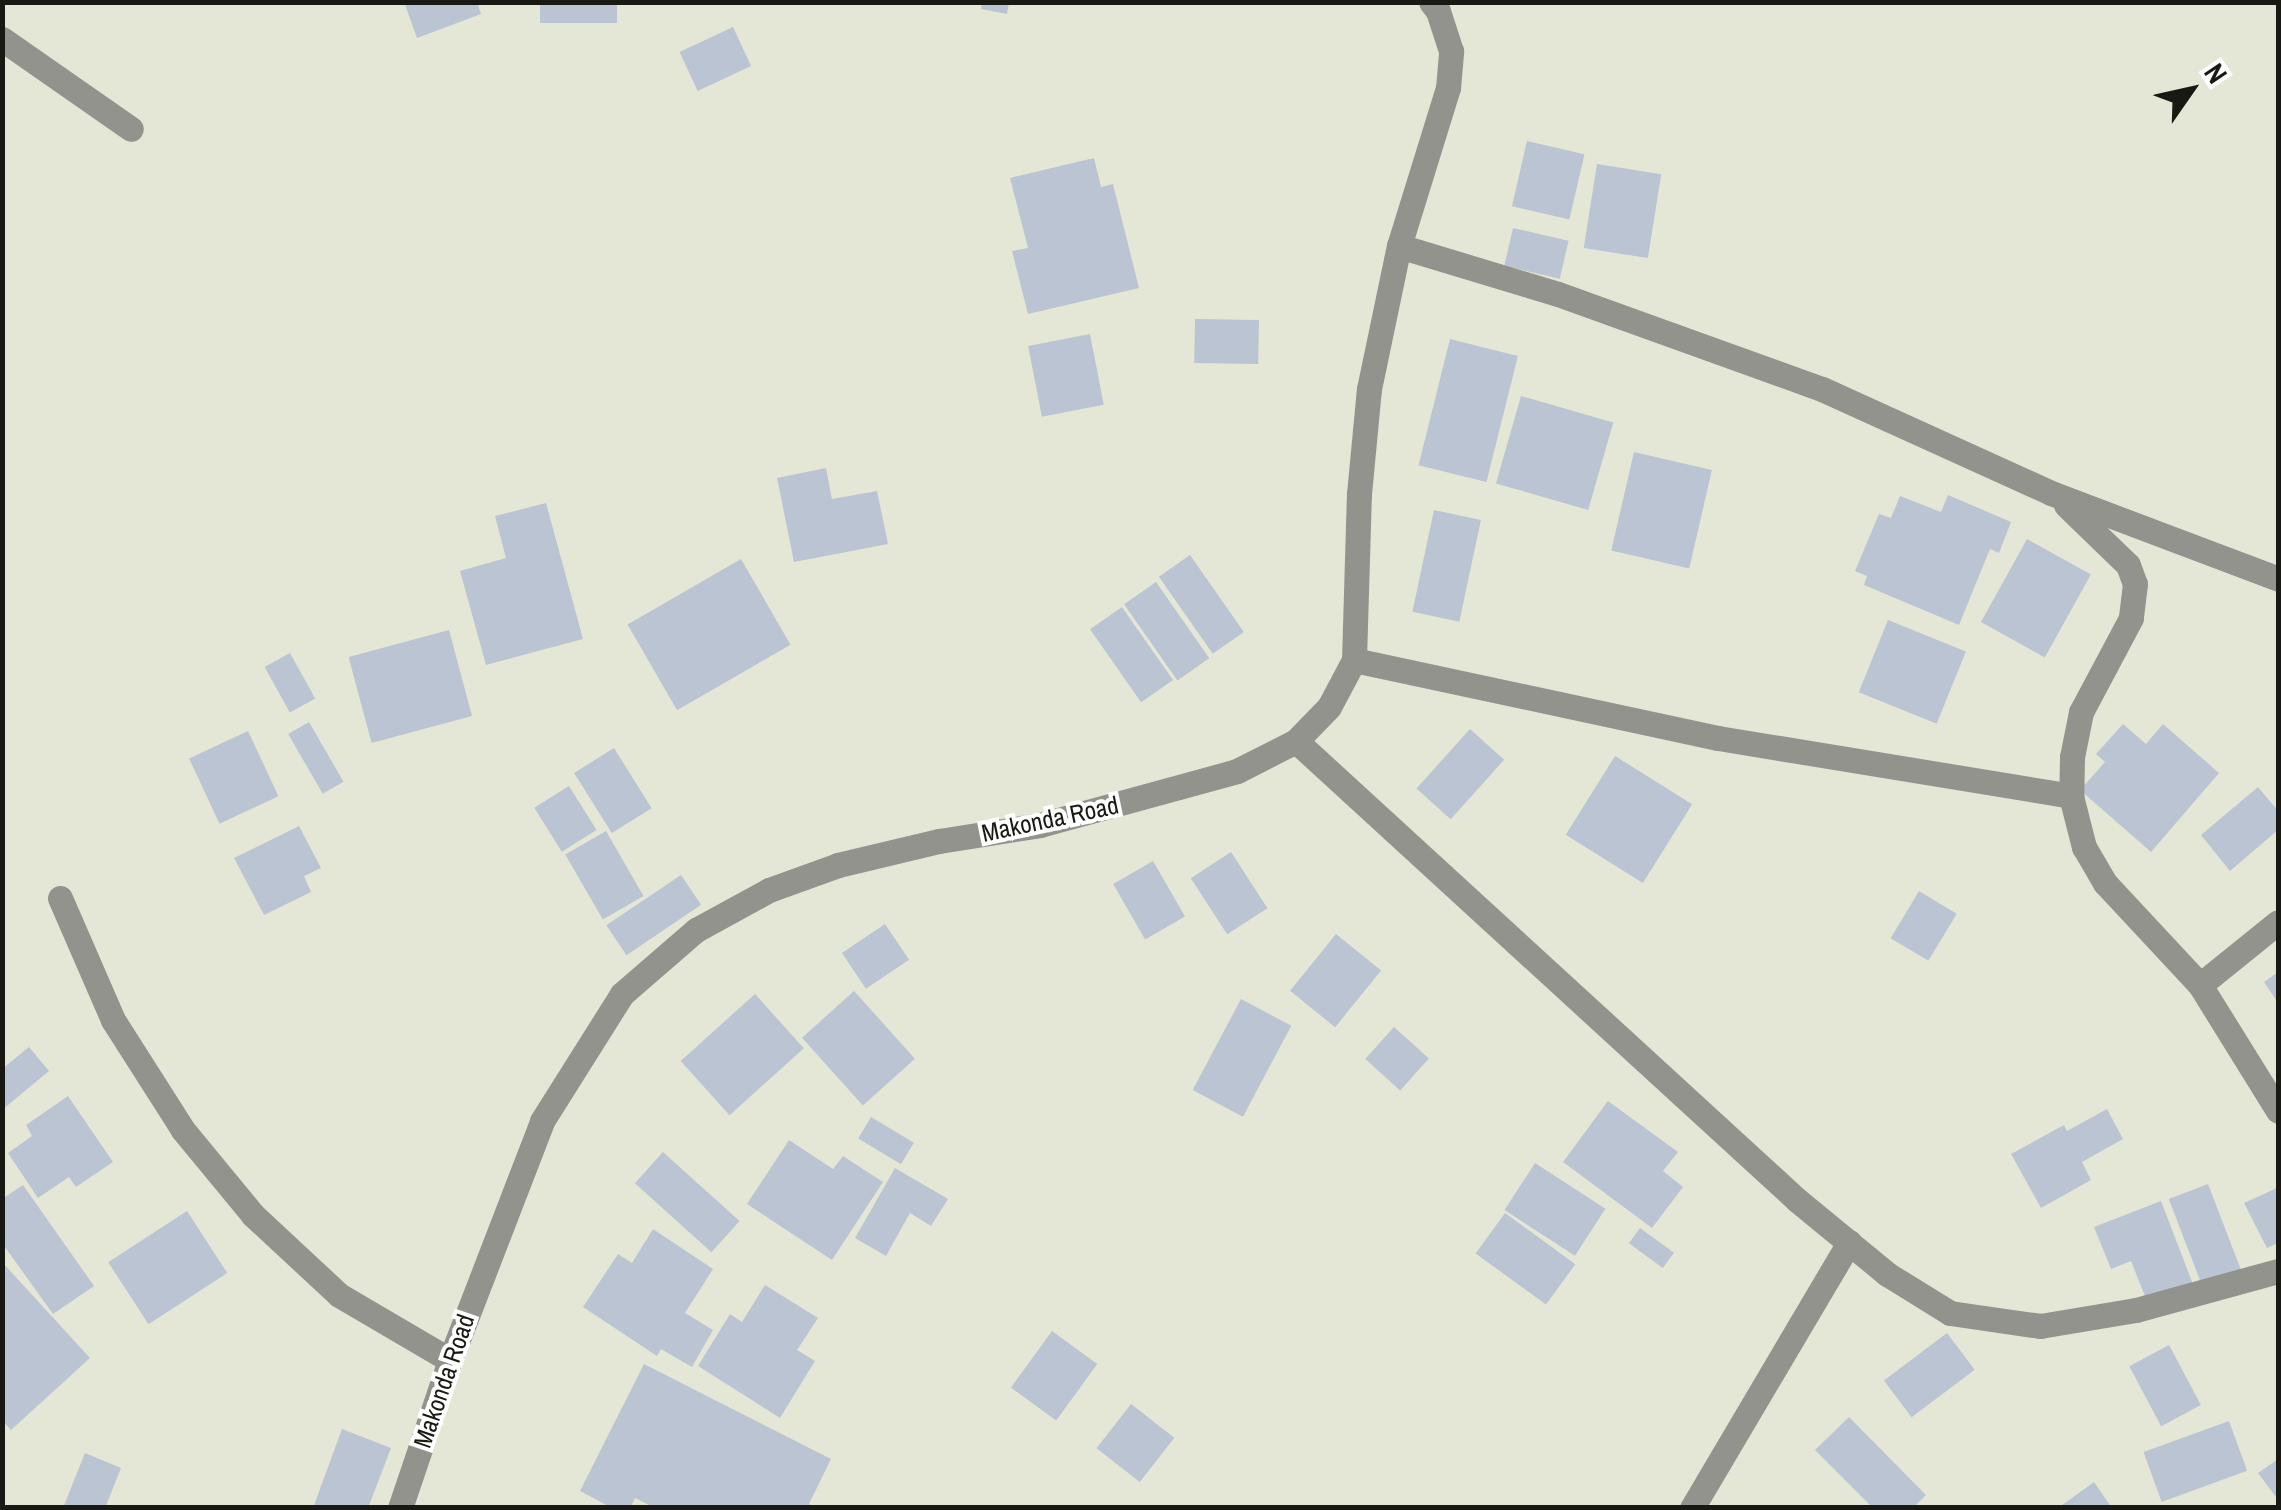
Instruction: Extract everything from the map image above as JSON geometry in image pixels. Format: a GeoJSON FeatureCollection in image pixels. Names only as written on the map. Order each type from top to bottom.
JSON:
{"type":"FeatureCollection","features":[{"type":"Feature","properties":{"kind":"street","name":"Makonda Road"},"geometry":{"type":"LineString","coordinates":[[400,1508],[450,1360],[542,1121],[622,994],[696,930],[769,890],[838,864],[940,840],[1040,826],[1237,771],[1296,740],[1329,707],[1354,660],[1359,494],[1369,389],[1399,246],[1448,88],[1452,51],[1438,11],[1430,2]]}},
{"type":"Feature","properties":{"kind":"street"},"geometry":{"type":"LineString","coordinates":[[2,39],[132,129]]}},
{"type":"Feature","properties":{"kind":"street"},"geometry":{"type":"LineString","coordinates":[[1399,246],[1558,294],[1822,390],[2051,493],[2278,579]]}},
{"type":"Feature","properties":{"kind":"street"},"geometry":{"type":"LineString","coordinates":[[2051,493],[2106,539],[2128,565],[2135,584],[2130,618],[2082,712],[2072,757],[2071,796],[2084,848],[2105,883],[2200,985],[2278,1111]]}},
{"type":"Feature","properties":{"kind":"street"},"geometry":{"type":"LineString","coordinates":[[1354,660],[1718,738],[2071,796]]}},
{"type":"Feature","properties":{"kind":"street"},"geometry":{"type":"LineString","coordinates":[[1296,740],[1530,958],[1849,1242],[1887,1274],[1950,1312],[2040,1326],[2136,1310],[2278,1271]]}},
{"type":"Feature","properties":{"kind":"street"},"geometry":{"type":"LineString","coordinates":[[60,898],[113,1020],[183,1130],[253,1215],[339,1295],[450,1360]]}},
{"type":"Feature","properties":{"kind":"street"},"geometry":{"type":"LineString","coordinates":[[2200,985],[2278,922]]}},
{"type":"Feature","properties":{"kind":"street"},"geometry":{"type":"LineString","coordinates":[[1692,1508],[1849,1242]]}},
{"type":"Feature","properties":{"kind":"building"},"geometry":{"type":"Polygon","coordinates":[[[404,2],[477,2],[481,14],[417,38],[404,2]]]}},
{"type":"Feature","properties":{"kind":"building"},"geometry":{"type":"Polygon","coordinates":[[[540,2],[617,2],[617,23],[540,23],[540,2]]]}},
{"type":"Feature","properties":{"kind":"building"},"geometry":{"type":"Polygon","coordinates":[[[982,2],[1009,2],[1007,14],[981,9],[982,2]]]}},
{"type":"Feature","properties":{"kind":"building"},"geometry":{"type":"Polygon","coordinates":[[[733,27],[751,66],[698,91],[680,52],[733,27]]]}},
{"type":"Feature","properties":{"kind":"building"},"geometry":{"type":"Polygon","coordinates":[[[1527,141],[1584,154],[1569,220],[1512,206],[1527,141]]]}},
{"type":"Feature","properties":{"kind":"building"},"geometry":{"type":"Polygon","coordinates":[[[1094,158],[1101,187],[1113,184],[1139,288],[1028,314],[1012,251],[1028,248],[1010,178],[1094,158]]]}},
{"type":"Feature","properties":{"kind":"building"},"geometry":{"type":"Polygon","coordinates":[[[1597,164],[1661,174],[1648,258],[1584,248],[1597,164]]]}},
{"type":"Feature","properties":{"kind":"building"},"geometry":{"type":"Polygon","coordinates":[[[1513,228],[1569,241],[1560,279],[1504,266],[1513,228]]]}},
{"type":"Feature","properties":{"kind":"building"},"geometry":{"type":"Polygon","coordinates":[[[1195,319],[1259,320],[1258,364],[1194,363],[1195,319]]]}},
{"type":"Feature","properties":{"kind":"building"},"geometry":{"type":"Polygon","coordinates":[[[1090,334],[1104,405],[1042,417],[1028,346],[1090,334]]]}},
{"type":"Feature","properties":{"kind":"building"},"geometry":{"type":"Polygon","coordinates":[[[1450,339],[1518,356],[1486,482],[1419,465],[1450,339]]]}},
{"type":"Feature","properties":{"kind":"building"},"geometry":{"type":"Polygon","coordinates":[[[1521,396],[1613,422],[1588,510],[1496,483],[1521,396]]]}},
{"type":"Feature","properties":{"kind":"building"},"geometry":{"type":"Polygon","coordinates":[[[1634,452],[1712,470],[1689,568],[1611,550],[1634,452]]]}},
{"type":"Feature","properties":{"kind":"building"},"geometry":{"type":"Polygon","coordinates":[[[826,468],[832,499],[877,491],[888,544],[794,562],[777,478],[826,468]]]}},
{"type":"Feature","properties":{"kind":"building"},"geometry":{"type":"Polygon","coordinates":[[[1948,495],[2011,522],[1999,553],[1990,549],[1959,625],[1864,585],[1867,576],[1855,571],[1879,514],[1891,518],[1900,496],[1941,512],[1948,495]]]}},
{"type":"Feature","properties":{"kind":"building"},"geometry":{"type":"Polygon","coordinates":[[[546,503],[583,639],[486,665],[460,571],[506,558],[495,516],[546,503]]]}},
{"type":"Feature","properties":{"kind":"building"},"geometry":{"type":"Polygon","coordinates":[[[1434,510],[1481,520],[1459,622],[1412,612],[1434,510]]]}},
{"type":"Feature","properties":{"kind":"building"},"geometry":{"type":"Polygon","coordinates":[[[2027,539],[2091,574],[2045,657],[1981,622],[2027,539]]]}},
{"type":"Feature","properties":{"kind":"building"},"geometry":{"type":"Polygon","coordinates":[[[1190,555],[1244,632],[1213,654],[1159,577],[1190,555]]]}},
{"type":"Feature","properties":{"kind":"building"},"geometry":{"type":"Polygon","coordinates":[[[741,559],[791,645],[677,710],[628,624],[741,559]]]}},
{"type":"Feature","properties":{"kind":"building"},"geometry":{"type":"Polygon","coordinates":[[[1156,582],[1209,658],[1177,681],[1124,604],[1156,582]]]}},
{"type":"Feature","properties":{"kind":"building"},"geometry":{"type":"Polygon","coordinates":[[[1122,607],[1173,680],[1141,702],[1090,629],[1122,607]]]}},
{"type":"Feature","properties":{"kind":"building"},"geometry":{"type":"Polygon","coordinates":[[[1888,620],[1966,651],[1937,724],[1859,692],[1888,620]]]}},
{"type":"Feature","properties":{"kind":"building"},"geometry":{"type":"Polygon","coordinates":[[[449,630],[472,716],[372,743],[349,657],[449,630]]]}},
{"type":"Feature","properties":{"kind":"building"},"geometry":{"type":"Polygon","coordinates":[[[290,653],[315,698],[290,713],[265,667],[290,653]]]}},
{"type":"Feature","properties":{"kind":"building"},"geometry":{"type":"Polygon","coordinates":[[[309,722],[344,782],[323,794],[288,734],[309,722]]]}},
{"type":"Feature","properties":{"kind":"building"},"geometry":{"type":"Polygon","coordinates":[[[2123,724],[2146,744],[2163,724],[2219,773],[2151,852],[2080,790],[2105,762],[2096,754],[2123,724]]]}},
{"type":"Feature","properties":{"kind":"building"},"geometry":{"type":"Polygon","coordinates":[[[1470,729],[1504,760],[1451,819],[1416,788],[1470,729]]]}},
{"type":"Feature","properties":{"kind":"building"},"geometry":{"type":"Polygon","coordinates":[[[248,731],[278,796],[220,824],[189,758],[248,731]]]}},
{"type":"Feature","properties":{"kind":"building"},"geometry":{"type":"Polygon","coordinates":[[[614,748],[652,808],[612,833],[574,773],[614,748]]]}},
{"type":"Feature","properties":{"kind":"building"},"geometry":{"type":"Polygon","coordinates":[[[1615,756],[1692,804],[1643,883],[1566,835],[1615,756]]]}},
{"type":"Feature","properties":{"kind":"building"},"geometry":{"type":"Polygon","coordinates":[[[569,786],[597,830],[562,852],[534,808],[569,786]]]}},
{"type":"Feature","properties":{"kind":"building"},"geometry":{"type":"Polygon","coordinates":[[[2258,787],[2278,811],[2278,830],[2230,871],[2201,835],[2258,787]]]}},
{"type":"Feature","properties":{"kind":"building"},"geometry":{"type":"Polygon","coordinates":[[[299,826],[321,868],[304,876],[311,892],[264,915],[234,858],[299,826]]]}},
{"type":"Feature","properties":{"kind":"building"},"geometry":{"type":"Polygon","coordinates":[[[606,831],[644,896],[603,919],[565,854],[606,831]]]}},
{"type":"Feature","properties":{"kind":"building"},"geometry":{"type":"Polygon","coordinates":[[[1231,852],[1267,908],[1227,934],[1191,878],[1231,852]]]}},
{"type":"Feature","properties":{"kind":"building"},"geometry":{"type":"Polygon","coordinates":[[[1153,861],[1185,916],[1145,939],[1113,884],[1153,861]]]}},
{"type":"Feature","properties":{"kind":"building"},"geometry":{"type":"Polygon","coordinates":[[[681,875],[701,905],[627,955],[606,925],[681,875]]]}},
{"type":"Feature","properties":{"kind":"building"},"geometry":{"type":"Polygon","coordinates":[[[1919,891],[1957,914],[1928,961],[1891,938],[1919,891]]]}},
{"type":"Feature","properties":{"kind":"building"},"geometry":{"type":"Polygon","coordinates":[[[885,924],[909,960],[866,989],[842,953],[885,924]]]}},
{"type":"Feature","properties":{"kind":"building"},"geometry":{"type":"Polygon","coordinates":[[[1336,934],[1381,971],[1335,1027],[1290,991],[1336,934]]]}},
{"type":"Feature","properties":{"kind":"building"},"geometry":{"type":"Polygon","coordinates":[[[2278,972],[2278,1003],[2264,982],[2278,972]]]}},
{"type":"Feature","properties":{"kind":"building"},"geometry":{"type":"Polygon","coordinates":[[[854,991],[915,1059],[863,1105],[802,1038],[854,991]]]}},
{"type":"Feature","properties":{"kind":"building"},"geometry":{"type":"Polygon","coordinates":[[[755,994],[804,1048],[730,1115],[681,1061],[755,994]]]}},
{"type":"Feature","properties":{"kind":"building"},"geometry":{"type":"Polygon","coordinates":[[[1241,999],[1291,1026],[1243,1117],[1193,1090],[1241,999]]]}},
{"type":"Feature","properties":{"kind":"building"},"geometry":{"type":"Polygon","coordinates":[[[1394,1027],[1429,1058],[1400,1090],[1365,1059],[1394,1027]]]}},
{"type":"Feature","properties":{"kind":"building"},"geometry":{"type":"Polygon","coordinates":[[[29,1047],[49,1071],[2,1110],[2,1069],[29,1047]]]}},
{"type":"Feature","properties":{"kind":"building"},"geometry":{"type":"Polygon","coordinates":[[[68,1096],[113,1162],[76,1187],[69,1177],[38,1198],[8,1153],[32,1136],[26,1125],[68,1096]]]}},
{"type":"Feature","properties":{"kind":"building"},"geometry":{"type":"Polygon","coordinates":[[[1608,1101],[1678,1152],[1663,1171],[1683,1187],[1652,1228],[1563,1162],[1608,1101]]]}},
{"type":"Feature","properties":{"kind":"building"},"geometry":{"type":"Polygon","coordinates":[[[2107,1109],[2123,1139],[2082,1162],[2091,1180],[2041,1208],[2011,1154],[2064,1125],[2067,1131],[2107,1109]]]}},
{"type":"Feature","properties":{"kind":"building"},"geometry":{"type":"Polygon","coordinates":[[[871,1117],[914,1143],[901,1164],[858,1138],[871,1117]]]}},
{"type":"Feature","properties":{"kind":"building"},"geometry":{"type":"Polygon","coordinates":[[[789,1140],[833,1169],[843,1156],[883,1182],[832,1260],[747,1204],[789,1140]]]}},
{"type":"Feature","properties":{"kind":"building"},"geometry":{"type":"Polygon","coordinates":[[[663,1152],[740,1221],[711,1252],[635,1183],[663,1152]]]}},
{"type":"Feature","properties":{"kind":"building"},"geometry":{"type":"Polygon","coordinates":[[[1535,1163],[1605,1209],[1575,1256],[1505,1210],[1535,1163]]]}},
{"type":"Feature","properties":{"kind":"building"},"geometry":{"type":"Polygon","coordinates":[[[895,1168],[948,1199],[931,1226],[910,1213],[886,1256],[855,1238],[895,1168]]]}},
{"type":"Feature","properties":{"kind":"building"},"geometry":{"type":"Polygon","coordinates":[[[2208,1184],[2241,1271],[2202,1286],[2169,1199],[2208,1184]]]}},
{"type":"Feature","properties":{"kind":"building"},"geometry":{"type":"Polygon","coordinates":[[[23,1185],[94,1286],[53,1314],[2,1243],[2,1199],[23,1185]]]}},
{"type":"Feature","properties":{"kind":"building"},"geometry":{"type":"Polygon","coordinates":[[[2277,1188],[2278,1243],[2267,1248],[2244,1203],[2277,1188]]]}},
{"type":"Feature","properties":{"kind":"building"},"geometry":{"type":"Polygon","coordinates":[[[2161,1201],[2194,1287],[2148,1304],[2131,1261],[2111,1269],[2094,1227],[2161,1201]]]}},
{"type":"Feature","properties":{"kind":"building"},"geometry":{"type":"Polygon","coordinates":[[[187,1211],[227,1273],[148,1324],[108,1262],[187,1211]]]}},
{"type":"Feature","properties":{"kind":"building"},"geometry":{"type":"Polygon","coordinates":[[[1505,1213],[1575,1264],[1546,1305],[1476,1253],[1505,1213]]]}},
{"type":"Feature","properties":{"kind":"building"},"geometry":{"type":"Polygon","coordinates":[[[1640,1228],[1674,1253],[1663,1268],[1629,1243],[1640,1228]]]}},
{"type":"Feature","properties":{"kind":"building"},"geometry":{"type":"Polygon","coordinates":[[[653,1229],[713,1269],[685,1313],[713,1330],[692,1367],[661,1349],[657,1356],[583,1307],[618,1254],[632,1263],[653,1229]]]}},
{"type":"Feature","properties":{"kind":"building"},"geometry":{"type":"Polygon","coordinates":[[[2,1262],[90,1358],[11,1430],[2,1420],[2,1262]]]}},
{"type":"Feature","properties":{"kind":"building"},"geometry":{"type":"Polygon","coordinates":[[[765,1285],[818,1318],[797,1350],[815,1361],[780,1418],[698,1366],[730,1314],[742,1322],[765,1285]]]}},
{"type":"Feature","properties":{"kind":"building"},"geometry":{"type":"Polygon","coordinates":[[[1052,1331],[1097,1364],[1056,1421],[1011,1388],[1052,1331]]]}},
{"type":"Feature","properties":{"kind":"building"},"geometry":{"type":"Polygon","coordinates":[[[1947,1333],[1975,1370],[1912,1417],[1884,1381],[1947,1333]]]}},
{"type":"Feature","properties":{"kind":"building"},"geometry":{"type":"Polygon","coordinates":[[[2169,1345],[2201,1405],[2161,1426],[2129,1366],[2169,1345]]]}},
{"type":"Feature","properties":{"kind":"building"},"geometry":{"type":"Polygon","coordinates":[[[644,1364],[831,1459],[809,1504],[816,1508],[655,1508],[635,1498],[630,1508],[612,1508],[580,1491],[644,1364]]]}},
{"type":"Feature","properties":{"kind":"building"},"geometry":{"type":"Polygon","coordinates":[[[1131,1404],[1174,1438],[1140,1482],[1097,1448],[1131,1404]]]}},
{"type":"Feature","properties":{"kind":"building"},"geometry":{"type":"Polygon","coordinates":[[[1849,1417],[1926,1495],[1913,1508],[1873,1508],[1815,1450],[1849,1417]]]}},
{"type":"Feature","properties":{"kind":"building"},"geometry":{"type":"Polygon","coordinates":[[[2229,1421],[2247,1471],[2162,1502],[2143,1452],[2229,1421]]]}},
{"type":"Feature","properties":{"kind":"building"},"geometry":{"type":"Polygon","coordinates":[[[342,1429],[391,1448],[368,1508],[313,1508],[342,1429]]]}},
{"type":"Feature","properties":{"kind":"building"},"geometry":{"type":"Polygon","coordinates":[[[85,1453],[121,1468],[105,1508],[63,1508],[85,1453]]]}},
{"type":"Feature","properties":{"kind":"building"},"geometry":{"type":"Polygon","coordinates":[[[2278,1459],[2278,1495],[2276,1497],[2258,1473],[2278,1459]]]}},
{"type":"Feature","properties":{"kind":"building"},"geometry":{"type":"Polygon","coordinates":[[[2094,1482],[2112,1508],[2058,1508],[2094,1482]]]}}]}
